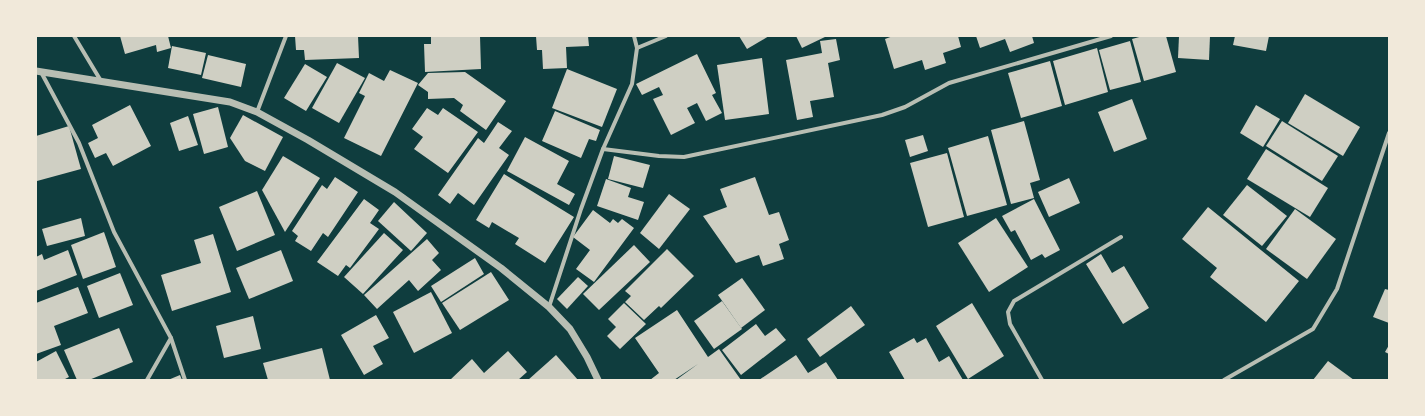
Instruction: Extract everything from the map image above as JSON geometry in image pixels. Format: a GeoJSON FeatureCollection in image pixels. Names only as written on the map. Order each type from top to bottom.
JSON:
{"type":"FeatureCollection","features":[{"type":"Feature","properties":{"kind":"street"},"geometry":{"type":"LineString","coordinates":[[74,36],[101,82]]}},
{"type":"Feature","properties":{"kind":"street"},"geometry":{"type":"LineString","coordinates":[[257,112],[286,36]]}},
{"type":"Feature","properties":{"kind":"street"},"geometry":{"type":"LineString","coordinates":[[549,307],[581,209],[603,149],[632,84],[637,48],[634,36]]}},
{"type":"Feature","properties":{"kind":"street"},"geometry":{"type":"LineString","coordinates":[[637,48],[666,36]]}},
{"type":"Feature","properties":{"kind":"street"},"geometry":{"type":"LineString","coordinates":[[603,149],[659,156],[684,157],[875,117],[894,112],[905,107],[949,83],[1111,36]]}},
{"type":"Feature","properties":{"kind":"street"},"geometry":{"type":"LineString","coordinates":[[38,70],[101,82],[118,83],[230,102],[257,112],[308,140],[395,192],[501,268],[549,307],[570,329],[587,357],[598,380]]}},
{"type":"Feature","properties":{"kind":"street"},"geometry":{"type":"LineString","coordinates":[[38,70],[79,142],[114,232],[171,338],[185,380]]}},
{"type":"Feature","properties":{"kind":"street"},"geometry":{"type":"LineString","coordinates":[[1224,380],[1313,329],[1337,289],[1389,133]]}},
{"type":"Feature","properties":{"kind":"street"},"geometry":{"type":"LineString","coordinates":[[1042,380],[1010,324],[1008,312],[1014,302],[1121,237]]}},
{"type":"Feature","properties":{"kind":"street"},"geometry":{"type":"LineString","coordinates":[[147,380],[171,338]]}},
{"type":"Feature","properties":{"kind":"building"},"geometry":{"type":"Polygon","coordinates":[[[120,36],[168,36],[171,48],[157,52],[156,45],[125,54],[120,36]]]}},
{"type":"Feature","properties":{"kind":"building"},"geometry":{"type":"Polygon","coordinates":[[[295,36],[358,36],[359,58],[305,60],[304,50],[296,50],[295,36]]]}},
{"type":"Feature","properties":{"kind":"building"},"geometry":{"type":"Polygon","coordinates":[[[431,36],[480,36],[481,69],[425,72],[424,44],[431,44],[431,36]]]}},
{"type":"Feature","properties":{"kind":"building"},"geometry":{"type":"Polygon","coordinates":[[[536,36],[588,36],[589,46],[566,47],[567,68],[543,69],[542,50],[537,50],[536,36]]]}},
{"type":"Feature","properties":{"kind":"building"},"geometry":{"type":"Polygon","coordinates":[[[739,36],[769,36],[747,49],[739,36]]]}},
{"type":"Feature","properties":{"kind":"building"},"geometry":{"type":"Polygon","coordinates":[[[796,36],[827,36],[802,48],[796,36]]]}},
{"type":"Feature","properties":{"kind":"building"},"geometry":{"type":"Polygon","coordinates":[[[893,36],[958,36],[961,47],[943,53],[946,63],[925,70],[922,60],[894,69],[885,39],[893,36]]]}},
{"type":"Feature","properties":{"kind":"building"},"geometry":{"type":"Polygon","coordinates":[[[976,36],[1032,36],[1034,43],[1010,52],[1005,39],[980,48],[976,36]]]}},
{"type":"Feature","properties":{"kind":"building"},"geometry":{"type":"Polygon","coordinates":[[[1143,36],[1166,36],[1176,72],[1144,81],[1132,39],[1143,36]]]}},
{"type":"Feature","properties":{"kind":"building"},"geometry":{"type":"Polygon","coordinates":[[[1179,36],[1210,36],[1209,60],[1178,58],[1179,36]]]}},
{"type":"Feature","properties":{"kind":"building"},"geometry":{"type":"Polygon","coordinates":[[[1235,36],[1269,36],[1266,51],[1233,45],[1235,36]]]}},
{"type":"Feature","properties":{"kind":"building"},"geometry":{"type":"Polygon","coordinates":[[[836,39],[840,60],[828,63],[834,97],[810,101],[813,117],[797,120],[786,60],[822,53],[820,41],[836,39]]]}},
{"type":"Feature","properties":{"kind":"building"},"geometry":{"type":"Polygon","coordinates":[[[1130,41],[1141,82],[1110,90],[1099,50],[1130,41]]]}},
{"type":"Feature","properties":{"kind":"building"},"geometry":{"type":"Polygon","coordinates":[[[172,46],[206,53],[201,75],[168,68],[172,46]]]}},
{"type":"Feature","properties":{"kind":"building"},"geometry":{"type":"Polygon","coordinates":[[[1097,48],[1108,92],[1065,105],[1053,61],[1097,48]]]}},
{"type":"Feature","properties":{"kind":"building"},"geometry":{"type":"Polygon","coordinates":[[[697,54],[716,93],[712,95],[722,113],[706,121],[697,103],[687,108],[695,123],[671,135],[653,99],[663,95],[659,87],[642,95],[636,84],[697,54]]]}},
{"type":"Feature","properties":{"kind":"building"},"geometry":{"type":"Polygon","coordinates":[[[208,55],[246,64],[241,87],[202,78],[208,55]]]}},
{"type":"Feature","properties":{"kind":"building"},"geometry":{"type":"Polygon","coordinates":[[[762,58],[769,114],[725,120],[717,65],[762,58]]]}},
{"type":"Feature","properties":{"kind":"building"},"geometry":{"type":"Polygon","coordinates":[[[1050,61],[1062,106],[1021,118],[1008,73],[1050,61]]]}},
{"type":"Feature","properties":{"kind":"building"},"geometry":{"type":"Polygon","coordinates":[[[337,63],[365,78],[339,123],[312,108],[337,63]]]}},
{"type":"Feature","properties":{"kind":"building"},"geometry":{"type":"Polygon","coordinates":[[[305,64],[327,77],[306,111],[284,98],[305,64]]]}},
{"type":"Feature","properties":{"kind":"building"},"geometry":{"type":"Polygon","coordinates":[[[567,69],[617,89],[602,127],[552,108],[567,69]]]}},
{"type":"Feature","properties":{"kind":"building"},"geometry":{"type":"Polygon","coordinates":[[[390,70],[418,83],[381,156],[344,138],[365,96],[359,93],[369,73],[384,81],[390,70]]]}},
{"type":"Feature","properties":{"kind":"building"},"geometry":{"type":"Polygon","coordinates":[[[465,72],[506,101],[486,130],[460,111],[463,105],[454,98],[428,99],[428,92],[418,85],[428,73],[465,72]]]}},
{"type":"Feature","properties":{"kind":"building"},"geometry":{"type":"Polygon","coordinates":[[[1305,94],[1360,127],[1343,156],[1288,123],[1305,94]]]}},
{"type":"Feature","properties":{"kind":"building"},"geometry":{"type":"Polygon","coordinates":[[[1132,99],[1147,139],[1114,152],[1098,112],[1132,99]]]}},
{"type":"Feature","properties":{"kind":"building"},"geometry":{"type":"Polygon","coordinates":[[[130,105],[151,146],[113,166],[106,153],[95,158],[88,143],[98,138],[92,125],[130,105]]]}},
{"type":"Feature","properties":{"kind":"building"},"geometry":{"type":"Polygon","coordinates":[[[1256,105],[1280,119],[1263,147],[1240,133],[1256,105]]]}},
{"type":"Feature","properties":{"kind":"building"},"geometry":{"type":"Polygon","coordinates":[[[218,107],[228,147],[204,154],[193,114],[218,107]]]}},
{"type":"Feature","properties":{"kind":"building"},"geometry":{"type":"Polygon","coordinates":[[[427,108],[438,115],[443,108],[478,132],[448,173],[414,149],[423,137],[412,129],[427,108]]]}},
{"type":"Feature","properties":{"kind":"building"},"geometry":{"type":"Polygon","coordinates":[[[555,111],[600,130],[596,141],[589,139],[581,158],[542,141],[555,111]]]}},
{"type":"Feature","properties":{"kind":"building"},"geometry":{"type":"Polygon","coordinates":[[[243,115],[283,137],[265,171],[245,161],[230,138],[243,115]]]}},
{"type":"Feature","properties":{"kind":"building"},"geometry":{"type":"Polygon","coordinates":[[[188,116],[198,145],[179,151],[170,123],[188,116]]]}},
{"type":"Feature","properties":{"kind":"building"},"geometry":{"type":"Polygon","coordinates":[[[1024,121],[1040,180],[1030,183],[1034,198],[1011,204],[991,130],[1024,121]]]}},
{"type":"Feature","properties":{"kind":"building"},"geometry":{"type":"Polygon","coordinates":[[[1282,121],[1338,156],[1322,181],[1266,146],[1282,121]]]}},
{"type":"Feature","properties":{"kind":"building"},"geometry":{"type":"Polygon","coordinates":[[[498,122],[512,131],[499,148],[509,155],[474,205],[458,193],[450,204],[438,195],[478,138],[484,143],[498,122]]]}},
{"type":"Feature","properties":{"kind":"building"},"geometry":{"type":"Polygon","coordinates":[[[69,126],[81,169],[37,181],[36,136],[69,126]]]}},
{"type":"Feature","properties":{"kind":"building"},"geometry":{"type":"Polygon","coordinates":[[[923,135],[928,151],[910,157],[905,140],[923,135]]]}},
{"type":"Feature","properties":{"kind":"building"},"geometry":{"type":"Polygon","coordinates":[[[988,136],[1007,205],[967,216],[948,148],[988,136]]]}},
{"type":"Feature","properties":{"kind":"building"},"geometry":{"type":"Polygon","coordinates":[[[525,137],[569,161],[557,184],[575,194],[569,205],[507,171],[525,137]]]}},
{"type":"Feature","properties":{"kind":"building"},"geometry":{"type":"Polygon","coordinates":[[[1266,149],[1328,188],[1310,217],[1247,179],[1266,149]]]}},
{"type":"Feature","properties":{"kind":"building"},"geometry":{"type":"Polygon","coordinates":[[[947,153],[964,217],[928,227],[910,163],[947,153]]]}},
{"type":"Feature","properties":{"kind":"building"},"geometry":{"type":"Polygon","coordinates":[[[283,156],[320,178],[285,232],[262,190],[283,156]]]}},
{"type":"Feature","properties":{"kind":"building"},"geometry":{"type":"Polygon","coordinates":[[[614,156],[650,165],[643,188],[608,179],[614,156]]]}},
{"type":"Feature","properties":{"kind":"building"},"geometry":{"type":"Polygon","coordinates":[[[504,174],[574,217],[545,263],[515,244],[519,238],[492,222],[489,228],[476,220],[504,174]]]}},
{"type":"Feature","properties":{"kind":"building"},"geometry":{"type":"Polygon","coordinates":[[[335,177],[358,192],[328,237],[323,233],[311,251],[295,241],[298,236],[292,231],[322,185],[327,189],[335,177]]]}},
{"type":"Feature","properties":{"kind":"building"},"geometry":{"type":"Polygon","coordinates":[[[755,177],[769,215],[779,212],[789,240],[779,244],[784,259],[763,266],[759,255],[736,263],[703,216],[727,207],[720,189],[755,177]]]}},
{"type":"Feature","properties":{"kind":"building"},"geometry":{"type":"Polygon","coordinates":[[[1069,178],[1080,203],[1049,217],[1038,192],[1069,178]]]}},
{"type":"Feature","properties":{"kind":"building"},"geometry":{"type":"Polygon","coordinates":[[[606,179],[631,188],[628,197],[644,202],[638,220],[597,206],[606,179]]]}},
{"type":"Feature","properties":{"kind":"building"},"geometry":{"type":"Polygon","coordinates":[[[1247,185],[1287,216],[1262,246],[1223,215],[1247,185]]]}},
{"type":"Feature","properties":{"kind":"building"},"geometry":{"type":"Polygon","coordinates":[[[257,191],[275,235],[237,251],[219,207],[257,191]]]}},
{"type":"Feature","properties":{"kind":"building"},"geometry":{"type":"Polygon","coordinates":[[[669,194],[690,209],[659,249],[640,233],[669,194]]]}},
{"type":"Feature","properties":{"kind":"building"},"geometry":{"type":"Polygon","coordinates":[[[364,199],[379,210],[370,223],[379,229],[350,268],[346,265],[338,276],[317,262],[364,199]]]}},
{"type":"Feature","properties":{"kind":"building"},"geometry":{"type":"Polygon","coordinates":[[[1034,199],[1060,250],[1045,258],[1042,254],[1031,260],[1015,230],[1011,232],[1002,216],[1034,199]]]}},
{"type":"Feature","properties":{"kind":"building"},"geometry":{"type":"Polygon","coordinates":[[[394,202],[427,233],[411,251],[378,221],[394,202]]]}},
{"type":"Feature","properties":{"kind":"building"},"geometry":{"type":"Polygon","coordinates":[[[1208,207],[1299,281],[1266,322],[1210,277],[1217,268],[1182,239],[1208,207]]]}},
{"type":"Feature","properties":{"kind":"building"},"geometry":{"type":"Polygon","coordinates":[[[1295,209],[1336,239],[1307,279],[1266,249],[1295,209]]]}},
{"type":"Feature","properties":{"kind":"building"},"geometry":{"type":"Polygon","coordinates":[[[593,210],[610,223],[613,219],[618,223],[622,219],[634,228],[594,282],[576,269],[590,250],[573,237],[593,210]]]}},
{"type":"Feature","properties":{"kind":"building"},"geometry":{"type":"Polygon","coordinates":[[[81,218],[85,236],[47,246],[42,229],[81,218]]]}},
{"type":"Feature","properties":{"kind":"building"},"geometry":{"type":"Polygon","coordinates":[[[996,218],[1028,267],[989,292],[958,243],[996,218]]]}},
{"type":"Feature","properties":{"kind":"building"},"geometry":{"type":"Polygon","coordinates":[[[104,232],[116,267],[83,279],[71,245],[104,232]]]}},
{"type":"Feature","properties":{"kind":"building"},"geometry":{"type":"Polygon","coordinates":[[[384,233],[403,250],[363,294],[344,277],[384,233]]]}},
{"type":"Feature","properties":{"kind":"building"},"geometry":{"type":"Polygon","coordinates":[[[213,234],[231,292],[172,311],[161,275],[201,263],[194,240],[213,234]]]}},
{"type":"Feature","properties":{"kind":"building"},"geometry":{"type":"Polygon","coordinates":[[[427,239],[439,253],[432,260],[441,270],[418,291],[409,280],[377,309],[364,295],[427,239]]]}},
{"type":"Feature","properties":{"kind":"building"},"geometry":{"type":"Polygon","coordinates":[[[634,245],[650,262],[599,310],[583,294],[634,245]]]}},
{"type":"Feature","properties":{"kind":"building"},"geometry":{"type":"Polygon","coordinates":[[[667,249],[694,276],[661,308],[659,306],[644,320],[625,302],[631,296],[625,291],[667,249]]]}},
{"type":"Feature","properties":{"kind":"building"},"geometry":{"type":"Polygon","coordinates":[[[68,250],[77,275],[36,291],[36,257],[42,254],[44,260],[68,250]]]}},
{"type":"Feature","properties":{"kind":"building"},"geometry":{"type":"Polygon","coordinates":[[[281,250],[293,281],[249,299],[236,268],[281,250]]]}},
{"type":"Feature","properties":{"kind":"building"},"geometry":{"type":"Polygon","coordinates":[[[1101,254],[1112,273],[1124,266],[1149,308],[1123,324],[1086,264],[1101,254]]]}},
{"type":"Feature","properties":{"kind":"building"},"geometry":{"type":"Polygon","coordinates":[[[475,258],[484,274],[441,302],[431,286],[475,258]]]}},
{"type":"Feature","properties":{"kind":"building"},"geometry":{"type":"Polygon","coordinates":[[[491,272],[509,300],[460,330],[442,303],[491,272]]]}},
{"type":"Feature","properties":{"kind":"building"},"geometry":{"type":"Polygon","coordinates":[[[120,273],[133,305],[99,318],[87,286],[120,273]]]}},
{"type":"Feature","properties":{"kind":"building"},"geometry":{"type":"Polygon","coordinates":[[[578,277],[588,286],[567,309],[557,299],[578,277]]]}},
{"type":"Feature","properties":{"kind":"building"},"geometry":{"type":"Polygon","coordinates":[[[742,278],[765,310],[741,328],[718,295],[742,278]]]}},
{"type":"Feature","properties":{"kind":"building"},"geometry":{"type":"Polygon","coordinates":[[[78,287],[88,313],[54,326],[61,345],[36,354],[36,303],[78,287]]]}},
{"type":"Feature","properties":{"kind":"building"},"geometry":{"type":"Polygon","coordinates":[[[1385,289],[1389,290],[1389,323],[1373,317],[1385,289]]]}},
{"type":"Feature","properties":{"kind":"building"},"geometry":{"type":"Polygon","coordinates":[[[431,292],[452,333],[414,353],[393,312],[431,292]]]}},
{"type":"Feature","properties":{"kind":"building"},"geometry":{"type":"Polygon","coordinates":[[[722,301],[742,329],[714,349],[694,321],[722,301]]]}},
{"type":"Feature","properties":{"kind":"building"},"geometry":{"type":"Polygon","coordinates":[[[624,303],[646,324],[620,349],[607,336],[616,327],[608,319],[624,303]]]}},
{"type":"Feature","properties":{"kind":"building"},"geometry":{"type":"Polygon","coordinates":[[[972,303],[1004,356],[968,379],[936,326],[972,303]]]}},
{"type":"Feature","properties":{"kind":"building"},"geometry":{"type":"Polygon","coordinates":[[[851,306],[865,325],[820,357],[807,339],[851,306]]]}},
{"type":"Feature","properties":{"kind":"building"},"geometry":{"type":"Polygon","coordinates":[[[677,310],[708,357],[719,349],[741,380],[676,380],[698,364],[674,380],[650,380],[659,373],[635,338],[677,310]]]}},
{"type":"Feature","properties":{"kind":"building"},"geometry":{"type":"Polygon","coordinates":[[[376,315],[389,338],[373,346],[383,364],[364,375],[341,335],[376,315]]]}},
{"type":"Feature","properties":{"kind":"building"},"geometry":{"type":"Polygon","coordinates":[[[253,316],[261,349],[224,358],[216,326],[253,316]]]}},
{"type":"Feature","properties":{"kind":"building"},"geometry":{"type":"Polygon","coordinates":[[[756,324],[765,336],[776,328],[786,340],[741,375],[722,350],[756,324]]]}},
{"type":"Feature","properties":{"kind":"building"},"geometry":{"type":"Polygon","coordinates":[[[119,328],[133,362],[89,380],[77,380],[64,350],[119,328]]]}},
{"type":"Feature","properties":{"kind":"building"},"geometry":{"type":"Polygon","coordinates":[[[914,338],[917,343],[926,338],[939,362],[949,356],[963,380],[905,380],[889,352],[914,338]]]}},
{"type":"Feature","properties":{"kind":"building"},"geometry":{"type":"Polygon","coordinates":[[[1389,345],[1389,354],[1385,352],[1389,345]]]}},
{"type":"Feature","properties":{"kind":"building"},"geometry":{"type":"Polygon","coordinates":[[[322,348],[330,380],[268,380],[263,363],[322,348]]]}},
{"type":"Feature","properties":{"kind":"building"},"geometry":{"type":"Polygon","coordinates":[[[56,351],[69,377],[63,380],[36,380],[36,362],[56,351]]]}},
{"type":"Feature","properties":{"kind":"building"},"geometry":{"type":"Polygon","coordinates":[[[508,351],[527,372],[518,380],[450,380],[472,359],[484,373],[508,351]]]}},
{"type":"Feature","properties":{"kind":"building"},"geometry":{"type":"Polygon","coordinates":[[[556,355],[578,380],[528,380],[556,355]]]}},
{"type":"Feature","properties":{"kind":"building"},"geometry":{"type":"Polygon","coordinates":[[[796,355],[808,373],[826,362],[838,380],[759,380],[796,355]]]}},
{"type":"Feature","properties":{"kind":"building"},"geometry":{"type":"Polygon","coordinates":[[[1328,361],[1354,380],[1313,380],[1328,361]]]}},
{"type":"Feature","properties":{"kind":"building"},"geometry":{"type":"Polygon","coordinates":[[[180,375],[182,380],[168,380],[180,375]]]}}]}
